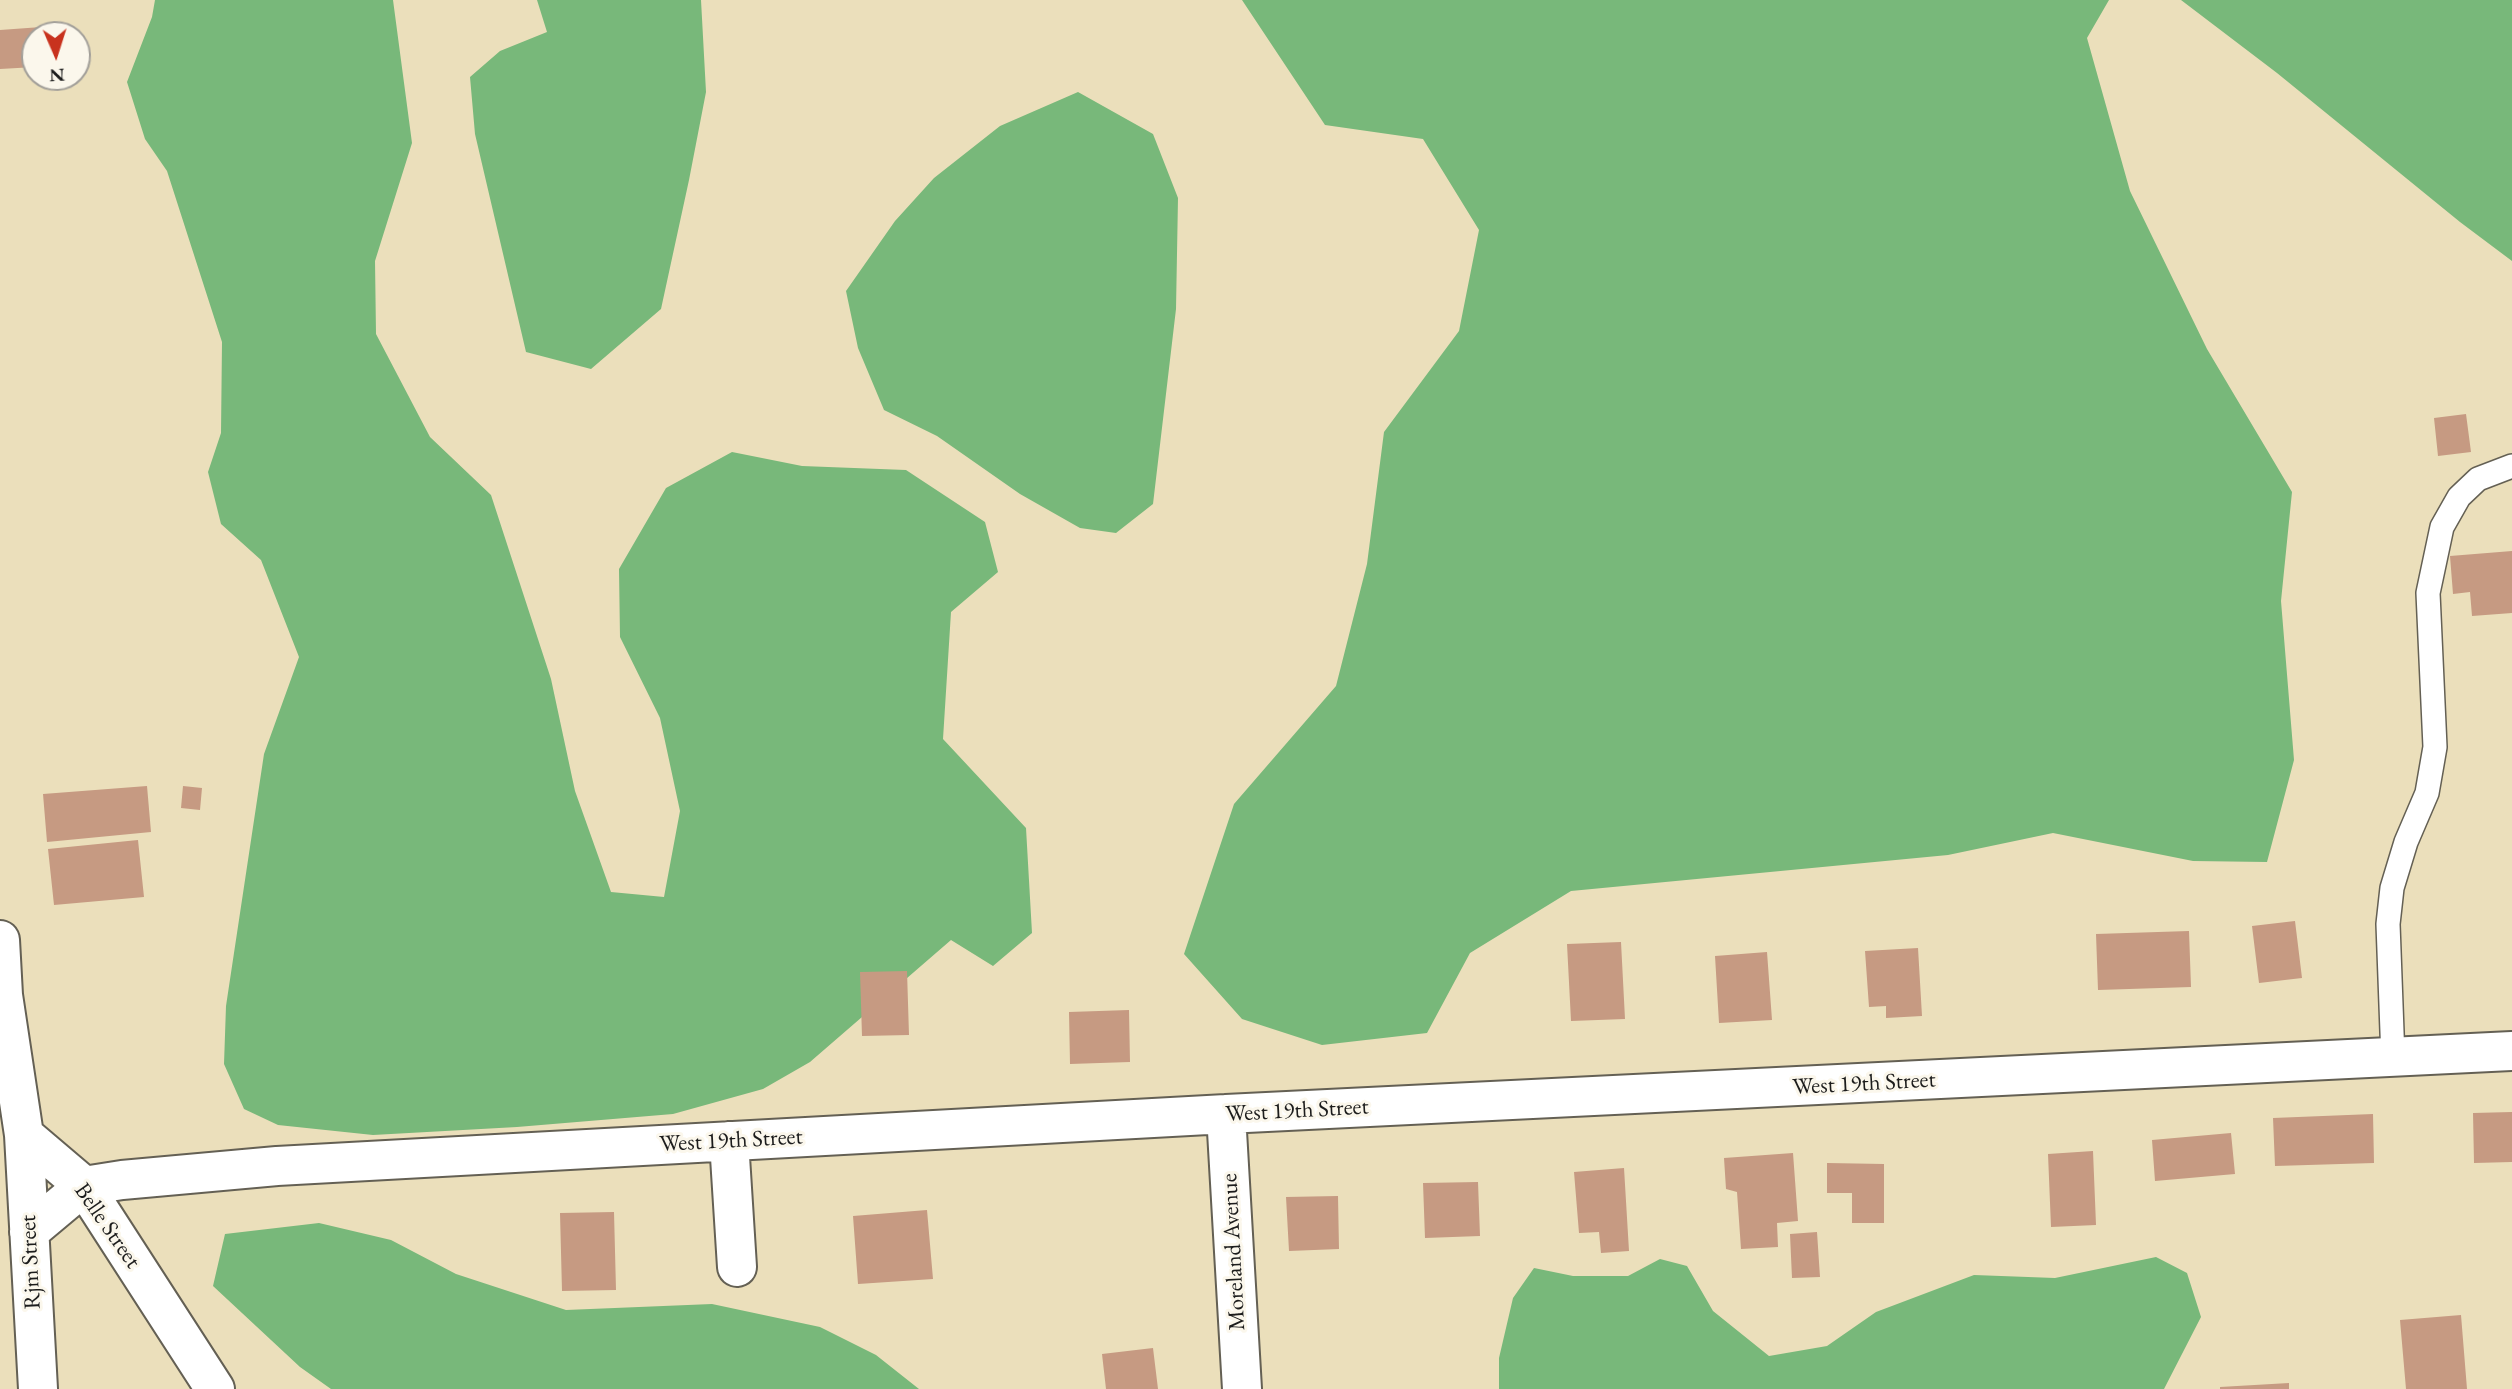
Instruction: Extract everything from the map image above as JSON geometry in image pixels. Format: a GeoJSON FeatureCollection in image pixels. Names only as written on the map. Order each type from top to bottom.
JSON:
{"type":"FeatureCollection","features":[{"type":"Feature","properties":{"kind":"street"},"geometry":{"type":"LineString","coordinates":[[0,940],[3,995],[24,1135]]}},
{"type":"Feature","properties":{"kind":"street","name":"West 19th Street"},"geometry":{"type":"LineString","coordinates":[[84,1186],[276,1166],[1226,1114],[2393,1059],[2512,1051]]}},
{"type":"Feature","properties":{"kind":"street","name":"Moreland Avenue"},"geometry":{"type":"LineString","coordinates":[[1226,1114],[1242,1389]]}},
{"type":"Feature","properties":{"kind":"street","name":"Belle Street"},"geometry":{"type":"LineString","coordinates":[[24,1135],[84,1186],[215,1389]]}},
{"type":"Feature","properties":{"kind":"street","name":"Rjm Street"},"geometry":{"type":"LineString","coordinates":[[24,1135],[38,1389]]}},
{"type":"Feature","properties":{"kind":"street"},"geometry":{"type":"LineString","coordinates":[[729,1141],[737,1267]]}},
{"type":"Feature","properties":{"kind":"street"},"geometry":{"type":"LineString","coordinates":[[29,1232],[84,1186]]}},
{"type":"Feature","properties":{"kind":"lane"},"geometry":{"type":"LineString","coordinates":[[2393,1059],[2388,923],[2392,888],[2406,842],[2427,793],[2435,747],[2428,593],[2442,527],[2459,496],[2478,479],[2512,466]]}},
{"type":"Feature","properties":{"kind":"green space"},"geometry":{"type":"Polygon","coordinates":[[[155,0],[393,0],[412,143],[375,261],[376,334],[430,437],[491,495],[551,679],[575,791],[611,892],[664,897],[680,811],[660,718],[620,637],[619,569],[666,488],[732,452],[802,466],[906,470],[985,522],[998,572],[951,612],[943,739],[1026,828],[1032,933],[993,966],[951,940],[810,1062],[763,1089],[673,1114],[373,1135],[278,1125],[244,1109],[224,1064],[226,1006],[264,754],[299,657],[261,560],[221,524],[208,472],[221,433],[222,342],[167,171],[145,139],[127,82],[152,17],[155,0]]]}},
{"type":"Feature","properties":{"kind":"green space"},"geometry":{"type":"Polygon","coordinates":[[[537,0],[701,0],[706,92],[661,309],[591,369],[526,352],[475,134],[470,77],[500,51],[547,32],[537,0]]]}},
{"type":"Feature","properties":{"kind":"green space"},"geometry":{"type":"Polygon","coordinates":[[[1242,0],[2109,0],[2087,38],[2130,191],[2207,349],[2292,492],[2281,601],[2294,760],[2267,862],[2193,861],[2053,833],[1948,855],[1571,891],[1470,953],[1427,1033],[1322,1045],[1242,1019],[1184,954],[1234,804],[1336,686],[1367,564],[1384,432],[1459,331],[1479,230],[1423,139],[1325,125],[1242,0]]]}},
{"type":"Feature","properties":{"kind":"green space"},"geometry":{"type":"Polygon","coordinates":[[[2181,0],[2512,0],[2512,261],[2277,73],[2181,0]]]}},
{"type":"Feature","properties":{"kind":"green space"},"geometry":{"type":"Polygon","coordinates":[[[1078,92],[1153,134],[1178,198],[1176,309],[1153,504],[1116,533],[1080,528],[1020,494],[937,436],[884,410],[858,348],[846,291],[895,221],[934,178],[1000,126],[1078,92]]]}},
{"type":"Feature","properties":{"kind":"green space"},"geometry":{"type":"Polygon","coordinates":[[[319,1223],[391,1240],[456,1274],[566,1310],[712,1304],[820,1327],[876,1355],[919,1389],[331,1389],[300,1367],[213,1286],[225,1234],[319,1223]]]}},
{"type":"Feature","properties":{"kind":"green space"},"geometry":{"type":"Polygon","coordinates":[[[2156,1257],[2187,1273],[2201,1317],[2164,1389],[1499,1389],[1499,1358],[1513,1298],[1534,1268],[1573,1276],[1628,1276],[1660,1259],[1687,1266],[1713,1311],[1769,1356],[1827,1346],[1876,1312],[1974,1275],[2055,1278],[2156,1257]]]}},
{"type":"Feature","properties":{"kind":"building"},"geometry":{"type":"Polygon","coordinates":[[[21,28],[21,68],[0,69],[0,30],[21,28]]]}},
{"type":"Feature","properties":{"kind":"building"},"geometry":{"type":"Polygon","coordinates":[[[2466,414],[2471,452],[2438,456],[2434,418],[2466,414]]]}},
{"type":"Feature","properties":{"kind":"building"},"geometry":{"type":"Polygon","coordinates":[[[2512,551],[2512,613],[2472,616],[2470,592],[2453,594],[2450,556],[2512,551]]]}},
{"type":"Feature","properties":{"kind":"building"},"geometry":{"type":"Polygon","coordinates":[[[147,786],[151,832],[47,842],[43,794],[147,786]]]}},
{"type":"Feature","properties":{"kind":"building"},"geometry":{"type":"Polygon","coordinates":[[[183,786],[202,788],[200,810],[181,808],[183,786]]]}},
{"type":"Feature","properties":{"kind":"building"},"geometry":{"type":"Polygon","coordinates":[[[138,840],[144,897],[54,905],[48,849],[138,840]]]}},
{"type":"Feature","properties":{"kind":"building"},"geometry":{"type":"Polygon","coordinates":[[[2295,921],[2302,978],[2259,983],[2252,926],[2295,921]]]}},
{"type":"Feature","properties":{"kind":"building"},"geometry":{"type":"Polygon","coordinates":[[[2189,931],[2191,987],[2098,990],[2096,934],[2189,931]]]}},
{"type":"Feature","properties":{"kind":"building"},"geometry":{"type":"Polygon","coordinates":[[[1621,942],[1625,1019],[1571,1021],[1567,944],[1621,942]]]}},
{"type":"Feature","properties":{"kind":"building"},"geometry":{"type":"Polygon","coordinates":[[[1918,948],[1922,1016],[1886,1018],[1886,1006],[1869,1007],[1865,951],[1918,948]]]}},
{"type":"Feature","properties":{"kind":"building"},"geometry":{"type":"Polygon","coordinates":[[[1767,952],[1772,1020],[1719,1023],[1715,956],[1767,952]]]}},
{"type":"Feature","properties":{"kind":"building"},"geometry":{"type":"Polygon","coordinates":[[[907,971],[909,1035],[862,1036],[860,972],[907,971]]]}},
{"type":"Feature","properties":{"kind":"building"},"geometry":{"type":"Polygon","coordinates":[[[1129,1010],[1130,1062],[1070,1064],[1069,1012],[1129,1010]]]}},
{"type":"Feature","properties":{"kind":"building"},"geometry":{"type":"Polygon","coordinates":[[[2512,1112],[2512,1162],[2474,1163],[2473,1113],[2512,1112]]]}},
{"type":"Feature","properties":{"kind":"building"},"geometry":{"type":"Polygon","coordinates":[[[2373,1114],[2374,1163],[2275,1166],[2273,1118],[2373,1114]]]}},
{"type":"Feature","properties":{"kind":"building"},"geometry":{"type":"Polygon","coordinates":[[[2231,1133],[2235,1174],[2155,1181],[2152,1140],[2231,1133]]]}},
{"type":"Feature","properties":{"kind":"building"},"geometry":{"type":"Polygon","coordinates":[[[2093,1151],[2096,1225],[2051,1227],[2048,1154],[2093,1151]]]}},
{"type":"Feature","properties":{"kind":"building"},"geometry":{"type":"Polygon","coordinates":[[[1793,1153],[1798,1221],[1777,1223],[1778,1247],[1741,1249],[1737,1192],[1726,1189],[1724,1158],[1793,1153]]]}},
{"type":"Feature","properties":{"kind":"building"},"geometry":{"type":"Polygon","coordinates":[[[1827,1163],[1884,1164],[1884,1223],[1852,1223],[1852,1193],[1827,1193],[1827,1163]]]}},
{"type":"Feature","properties":{"kind":"building"},"geometry":{"type":"Polygon","coordinates":[[[1624,1168],[1629,1251],[1601,1253],[1599,1232],[1579,1233],[1574,1172],[1624,1168]]]}},
{"type":"Feature","properties":{"kind":"building"},"geometry":{"type":"Polygon","coordinates":[[[1478,1182],[1480,1236],[1425,1238],[1423,1183],[1478,1182]]]}},
{"type":"Feature","properties":{"kind":"building"},"geometry":{"type":"Polygon","coordinates":[[[1338,1196],[1339,1249],[1289,1251],[1286,1197],[1338,1196]]]}},
{"type":"Feature","properties":{"kind":"building"},"geometry":{"type":"Polygon","coordinates":[[[927,1210],[933,1279],[858,1284],[853,1216],[927,1210]]]}},
{"type":"Feature","properties":{"kind":"building"},"geometry":{"type":"Polygon","coordinates":[[[614,1212],[616,1290],[562,1291],[560,1213],[614,1212]]]}},
{"type":"Feature","properties":{"kind":"building"},"geometry":{"type":"Polygon","coordinates":[[[1817,1232],[1820,1277],[1792,1278],[1790,1234],[1817,1232]]]}},
{"type":"Feature","properties":{"kind":"building"},"geometry":{"type":"Polygon","coordinates":[[[2461,1315],[2467,1389],[2406,1389],[2400,1320],[2461,1315]]]}},
{"type":"Feature","properties":{"kind":"building"},"geometry":{"type":"Polygon","coordinates":[[[1153,1348],[1158,1389],[1106,1389],[1102,1354],[1153,1348]]]}},
{"type":"Feature","properties":{"kind":"building"},"geometry":{"type":"Polygon","coordinates":[[[2289,1383],[2289,1389],[2220,1389],[2220,1387],[2289,1383]]]}}]}
